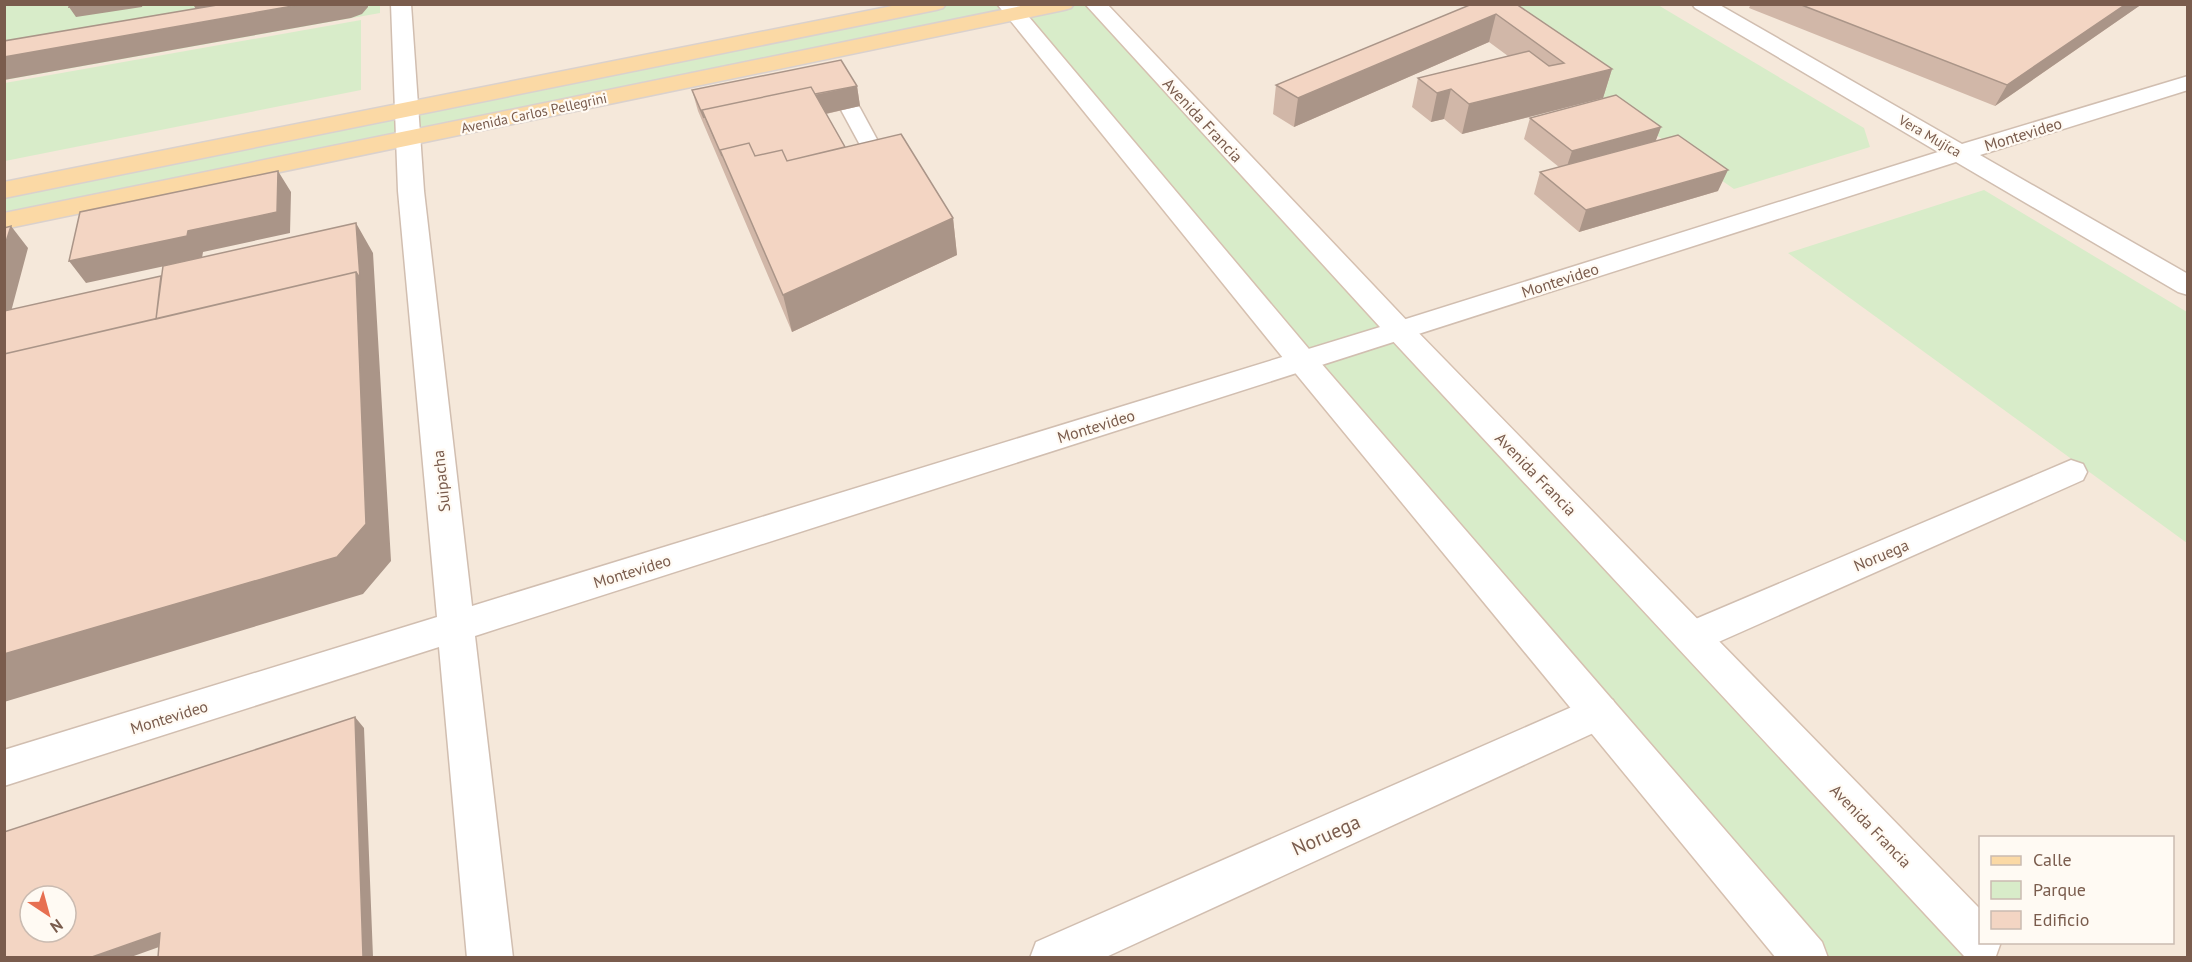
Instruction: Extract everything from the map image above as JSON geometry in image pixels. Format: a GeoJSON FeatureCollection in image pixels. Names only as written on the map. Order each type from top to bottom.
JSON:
{"type":"FeatureCollection","features":[{"type":"Feature","properties":{"kind":"main road","name":"Avenida Carlos Pellegrini"},"geometry":{"type":"LineString","coordinates":[[4,221],[408,124],[936,4]]}},
{"type":"Feature","properties":{"kind":"main road","name":"Avenida Carlos Pellegrini"},"geometry":{"type":"LineString","coordinates":[[4,190],[408,124],[825,64],[1012,10],[1064,4]]}},
{"type":"Feature","properties":{"kind":"street","name":"Suipacha"},"geometry":{"type":"LineString","coordinates":[[402,4],[411,191],[490,957]]}},
{"type":"Feature","properties":{"kind":"street","name":"Avenida Francia"},"geometry":{"type":"LineString","coordinates":[[1095,4],[1400,331],[1979,938]]}},
{"type":"Feature","properties":{"kind":"street","name":"Vera Mujíca"},"geometry":{"type":"LineString","coordinates":[[1702,4],[2187,286]]}},
{"type":"Feature","properties":{"kind":"street"},"geometry":{"type":"LineString","coordinates":[[1012,10],[1303,362],[1806,957]]}},
{"type":"Feature","properties":{"kind":"street","name":"Montevideo"},"geometry":{"type":"LineString","coordinates":[[4,768],[2187,83]]}},
{"type":"Feature","properties":{"kind":"street","name":"Noruega"},"geometry":{"type":"LineString","coordinates":[[1692,637],[2071,472]]}},
{"type":"Feature","properties":{"kind":"street","name":"Noruega"},"geometry":{"type":"LineString","coordinates":[[1052,957],[1599,712]]}},
{"type":"Feature","properties":{"kind":"street","name":"Avenida Francia"},"geometry":{"type":"LineString","coordinates":[[1985,944],[1997,957]]}},
{"type":"Feature","properties":{"kind":"lane"},"geometry":{"type":"LineString","coordinates":[[850,108],[876,156]]}},
{"type":"Feature","properties":{"kind":"shaded area"},"geometry":{"type":"Polygon","coordinates":[[[5,5],[2187,5],[2187,957],[5,958],[5,5]]]}},
{"type":"Feature","properties":{"kind":"green space"},"geometry":{"type":"Polygon","coordinates":[[[5,5],[380,5],[380,13],[5,80],[5,5]]]}},
{"type":"Feature","properties":{"kind":"green space"},"geometry":{"type":"Polygon","coordinates":[[[936,5],[1095,5],[1979,938],[1979,944],[1985,944],[1997,957],[1806,957],[1016,15],[5,221],[5,190],[936,5]]]}},
{"type":"Feature","properties":{"kind":"green space"},"geometry":{"type":"Polygon","coordinates":[[[1469,5],[1658,5],[1864,128],[1870,147],[1734,189],[1469,5]]]}},
{"type":"Feature","properties":{"kind":"green space"},"geometry":{"type":"Polygon","coordinates":[[[361,20],[361,90],[5,161],[5,83],[361,20]]]}},
{"type":"Feature","properties":{"kind":"green space"},"geometry":{"type":"Polygon","coordinates":[[[1984,190],[2187,312],[2187,543],[1788,253],[1984,190]]]}},
{"type":"Feature","properties":{"kind":"building"},"geometry":{"type":"Polygon","coordinates":[[[223,4],[304,4],[4,57],[4,41],[223,4]]]}},
{"type":"Feature","properties":{"kind":"building"},"geometry":{"type":"Polygon","coordinates":[[[1472,4],[1516,4],[1612,69],[1469,104],[1451,89],[1437,93],[1418,78],[1529,51],[1549,66],[1564,63],[1496,14],[1298,98],[1276,85],[1472,4]]]}},
{"type":"Feature","properties":{"kind":"building"},"geometry":{"type":"Polygon","coordinates":[[[1799,4],[2126,4],[2007,85],[1799,4]]]}},
{"type":"Feature","properties":{"kind":"building"},"geometry":{"type":"Polygon","coordinates":[[[841,60],[857,86],[815,94],[811,87],[702,110],[704,118],[692,90],[841,60]]]}},
{"type":"Feature","properties":{"kind":"building"},"geometry":{"type":"Polygon","coordinates":[[[811,87],[845,147],[787,161],[782,150],[755,156],[749,143],[720,150],[722,156],[702,110],[811,87]]]}},
{"type":"Feature","properties":{"kind":"building"},"geometry":{"type":"Polygon","coordinates":[[[1616,95],[1661,127],[1572,151],[1530,118],[1616,95]]]}},
{"type":"Feature","properties":{"kind":"building"},"geometry":{"type":"Polygon","coordinates":[[[901,134],[953,218],[783,295],[720,150],[749,143],[755,156],[782,150],[787,161],[901,134]]]}},
{"type":"Feature","properties":{"kind":"building"},"geometry":{"type":"Polygon","coordinates":[[[1678,135],[1728,170],[1586,210],[1540,172],[1678,135]]]}},
{"type":"Feature","properties":{"kind":"building"},"geometry":{"type":"Polygon","coordinates":[[[278,171],[277,212],[188,231],[187,236],[69,261],[80,212],[278,171]]]}},
{"type":"Feature","properties":{"kind":"building"},"geometry":{"type":"Polygon","coordinates":[[[356,223],[360,278],[356,272],[156,319],[163,266],[356,223]]]}},
{"type":"Feature","properties":{"kind":"building"},"geometry":{"type":"Polygon","coordinates":[[[11,226],[4,248],[4,228],[11,226]]]}},
{"type":"Feature","properties":{"kind":"building"},"geometry":{"type":"Polygon","coordinates":[[[356,272],[366,524],[337,557],[4,654],[4,354],[356,272]]]}},
{"type":"Feature","properties":{"kind":"building"},"geometry":{"type":"Polygon","coordinates":[[[161,276],[156,319],[4,354],[4,311],[161,276]]]}},
{"type":"Feature","properties":{"kind":"building"},"geometry":{"type":"Polygon","coordinates":[[[355,717],[363,957],[158,957],[160,933],[92,957],[4,957],[4,832],[355,717]]]}}]}
